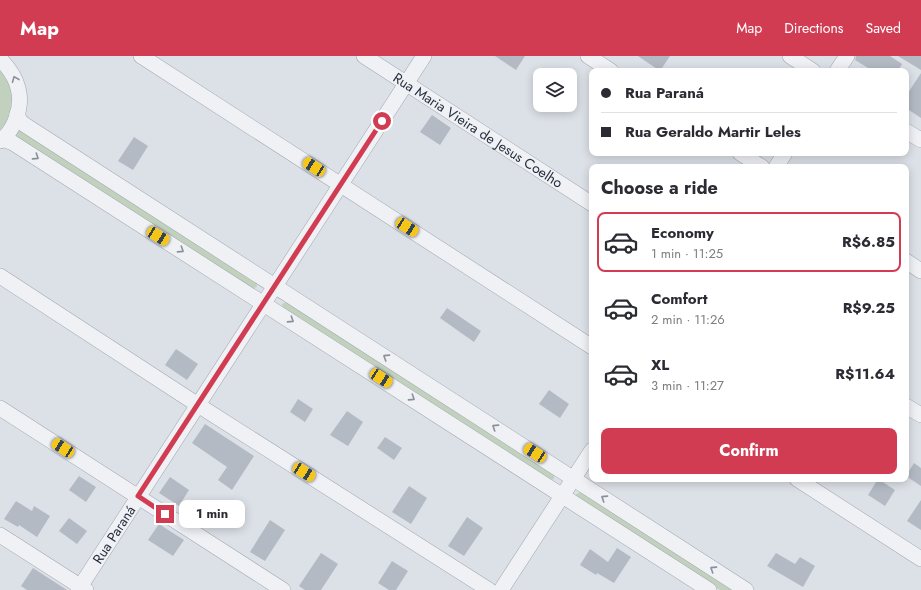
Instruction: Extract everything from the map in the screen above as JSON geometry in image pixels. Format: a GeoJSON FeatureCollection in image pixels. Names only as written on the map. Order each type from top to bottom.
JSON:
{"type":"FeatureCollection","features":[{"type":"Feature","properties":{"kind":"street"},"geometry":{"type":"LineString","coordinates":[[141,56],[589,345]]}},
{"type":"Feature","properties":{"kind":"street","name":"Rua Maria Vieira de Jesus Coelho"},"geometry":{"type":"LineString","coordinates":[[364,56],[589,202]]}},
{"type":"Feature","properties":{"kind":"street","name":"Rua Paraná"},"geometry":{"type":"LineString","coordinates":[[81,589],[138,496],[424,56]]}},
{"type":"Feature","properties":{"kind":"street"},"geometry":{"type":"LineString","coordinates":[[588,56],[607,68]]}},
{"type":"Feature","properties":{"kind":"street"},"geometry":{"type":"LineString","coordinates":[[790,56],[808,68]]}},
{"type":"Feature","properties":{"kind":"street"},"geometry":{"type":"LineString","coordinates":[[839,68],[847,56]]}},
{"type":"Feature","properties":{"kind":"street"},"geometry":{"type":"LineString","coordinates":[[1,140],[6,136],[16,120],[20,104],[18,88],[12,72],[4,60]]}},
{"type":"Feature","properties":{"kind":"street"},"geometry":{"type":"LineString","coordinates":[[17,114],[25,125],[746,590]]}},
{"type":"Feature","properties":{"kind":"street"},"geometry":{"type":"LineString","coordinates":[[909,133],[921,140]]}},
{"type":"Feature","properties":{"kind":"street"},"geometry":{"type":"LineString","coordinates":[[1,140],[13,142],[709,590]]}},
{"type":"Feature","properties":{"kind":"street"},"geometry":{"type":"LineString","coordinates":[[745,156],[757,164]]}},
{"type":"Feature","properties":{"kind":"street"},"geometry":{"type":"LineString","coordinates":[[909,263],[921,270]]}},
{"type":"Feature","properties":{"kind":"street"},"geometry":{"type":"LineString","coordinates":[[0,276],[198,405],[489,590]]}},
{"type":"Feature","properties":{"kind":"street"},"geometry":{"type":"LineString","coordinates":[[0,408],[283,590]]}},
{"type":"Feature","properties":{"kind":"street"},"geometry":{"type":"LineString","coordinates":[[909,408],[921,415]]}},
{"type":"Feature","properties":{"kind":"street"},"geometry":{"type":"LineString","coordinates":[[501,590],[589,455]]}},
{"type":"Feature","properties":{"kind":"street"},"geometry":{"type":"LineString","coordinates":[[802,482],[921,559]]}},
{"type":"Feature","properties":{"kind":"street"},"geometry":{"type":"LineString","coordinates":[[0,535],[81,589]]}},
{"type":"Feature","properties":{"kind":"green space"},"geometry":{"type":"Polygon","coordinates":[[[0,69],[9,83],[12,100],[9,116],[0,130],[0,69]]]}},
{"type":"Feature","properties":{"kind":"green space"},"geometry":{"type":"Polygon","coordinates":[[[19,129],[256,282],[257,287],[253,288],[15,136],[19,129]]]}},
{"type":"Feature","properties":{"kind":"green space"},"geometry":{"type":"Polygon","coordinates":[[[287,302],[554,474],[554,479],[551,480],[283,309],[282,304],[287,302]]]}},
{"type":"Feature","properties":{"kind":"green space"},"geometry":{"type":"Polygon","coordinates":[[[581,492],[733,590],[720,590],[577,499],[576,494],[581,492]]]}},
{"type":"Feature","properties":{"kind":"building"},"geometry":{"type":"Polygon","coordinates":[[[495,56],[525,56],[516,70],[495,56]]]}},
{"type":"Feature","properties":{"kind":"building"},"geometry":{"type":"Polygon","coordinates":[[[638,56],[670,56],[662,68],[656,68],[638,56]]]}},
{"type":"Feature","properties":{"kind":"building"},"geometry":{"type":"Polygon","coordinates":[[[856,56],[890,56],[902,64],[900,68],[868,68],[855,60],[856,56]]]}},
{"type":"Feature","properties":{"kind":"building"},"geometry":{"type":"Polygon","coordinates":[[[898,56],[921,56],[921,70],[898,56]]]}},
{"type":"Feature","properties":{"kind":"building"},"geometry":{"type":"Polygon","coordinates":[[[921,73],[921,118],[909,110],[909,91],[921,73]]]}},
{"type":"Feature","properties":{"kind":"building"},"geometry":{"type":"Polygon","coordinates":[[[432,115],[451,128],[440,145],[420,132],[432,115]]]}},
{"type":"Feature","properties":{"kind":"building"},"geometry":{"type":"Polygon","coordinates":[[[134,137],[148,146],[133,170],[118,161],[134,137]]]}},
{"type":"Feature","properties":{"kind":"building"},"geometry":{"type":"Polygon","coordinates":[[[447,308],[481,331],[474,342],[440,318],[447,308]]]}},
{"type":"Feature","properties":{"kind":"building"},"geometry":{"type":"Polygon","coordinates":[[[176,349],[198,364],[187,380],[165,365],[176,349]]]}},
{"type":"Feature","properties":{"kind":"building"},"geometry":{"type":"Polygon","coordinates":[[[549,390],[569,404],[560,418],[539,404],[549,390]]]}},
{"type":"Feature","properties":{"kind":"building"},"geometry":{"type":"Polygon","coordinates":[[[298,399],[313,409],[305,422],[290,412],[298,399]]]}},
{"type":"Feature","properties":{"kind":"building"},"geometry":{"type":"Polygon","coordinates":[[[347,411],[363,422],[348,446],[330,435],[347,411]]]}},
{"type":"Feature","properties":{"kind":"building"},"geometry":{"type":"Polygon","coordinates":[[[205,424],[254,456],[232,490],[218,480],[227,467],[192,443],[205,424]]]}},
{"type":"Feature","properties":{"kind":"building"},"geometry":{"type":"Polygon","coordinates":[[[385,437],[402,448],[394,460],[377,448],[385,437]]]}},
{"type":"Feature","properties":{"kind":"building"},"geometry":{"type":"Polygon","coordinates":[[[914,463],[921,468],[921,486],[909,478],[909,471],[914,463]]]}},
{"type":"Feature","properties":{"kind":"building"},"geometry":{"type":"Polygon","coordinates":[[[79,476],[96,487],[86,502],[69,490],[79,476]]]}},
{"type":"Feature","properties":{"kind":"building"},"geometry":{"type":"Polygon","coordinates":[[[170,477],[189,490],[179,506],[159,493],[170,477]]]}},
{"type":"Feature","properties":{"kind":"building"},"geometry":{"type":"Polygon","coordinates":[[[876,482],[883,482],[895,490],[885,506],[868,495],[876,482]]]}},
{"type":"Feature","properties":{"kind":"building"},"geometry":{"type":"Polygon","coordinates":[[[409,486],[427,498],[411,524],[392,512],[409,486]]]}},
{"type":"Feature","properties":{"kind":"building"},"geometry":{"type":"Polygon","coordinates":[[[921,500],[921,530],[907,521],[921,500]]]}},
{"type":"Feature","properties":{"kind":"building"},"geometry":{"type":"Polygon","coordinates":[[[16,501],[32,511],[34,506],[50,516],[37,537],[19,525],[18,527],[4,519],[16,501]]]}},
{"type":"Feature","properties":{"kind":"building"},"geometry":{"type":"Polygon","coordinates":[[[467,517],[483,528],[464,556],[448,546],[467,517]]]}},
{"type":"Feature","properties":{"kind":"building"},"geometry":{"type":"Polygon","coordinates":[[[69,518],[87,531],[77,544],[59,531],[69,518]]]}},
{"type":"Feature","properties":{"kind":"building"},"geometry":{"type":"Polygon","coordinates":[[[270,520],[285,530],[265,561],[250,552],[270,520]]]}},
{"type":"Feature","properties":{"kind":"building"},"geometry":{"type":"Polygon","coordinates":[[[159,524],[184,540],[173,556],[148,540],[159,524]]]}},
{"type":"Feature","properties":{"kind":"building"},"geometry":{"type":"Polygon","coordinates":[[[617,548],[631,557],[614,583],[597,573],[596,575],[580,565],[590,549],[608,562],[617,548]]]}},
{"type":"Feature","properties":{"kind":"building"},"geometry":{"type":"Polygon","coordinates":[[[321,553],[338,564],[321,590],[305,590],[299,586],[321,553]]]}},
{"type":"Feature","properties":{"kind":"building"},"geometry":{"type":"Polygon","coordinates":[[[776,553],[795,564],[800,557],[815,566],[803,587],[767,566],[776,553]]]}},
{"type":"Feature","properties":{"kind":"building"},"geometry":{"type":"Polygon","coordinates":[[[392,561],[408,571],[396,590],[389,590],[378,583],[392,561]]]}},
{"type":"Feature","properties":{"kind":"building"},"geometry":{"type":"Polygon","coordinates":[[[33,568],[67,590],[27,590],[21,586],[33,568]]]}},
{"type":"Feature","properties":{"kind":"route"},"geometry":{"type":"LineString","coordinates":[[165,514],[138,496],[382,121]]}}]}
